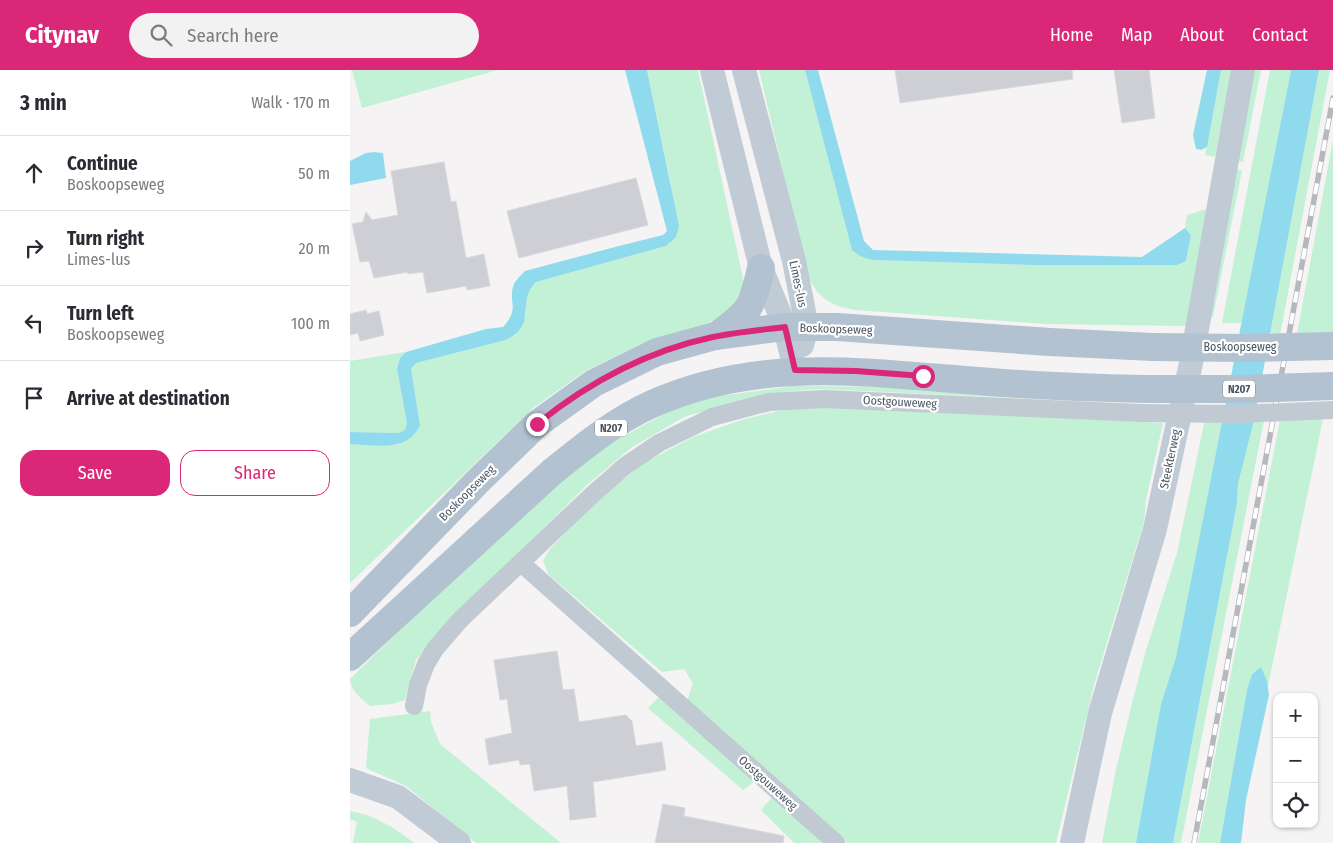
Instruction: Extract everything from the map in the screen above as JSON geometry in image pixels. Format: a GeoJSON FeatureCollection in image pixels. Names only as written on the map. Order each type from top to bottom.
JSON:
{"type":"FeatureCollection","features":[{"type":"Feature","properties":{"kind":"main road","name":"Limes-lus"},"geometry":{"type":"LineString","coordinates":[[712,70],[761,268],[796,327]]}},
{"type":"Feature","properties":{"kind":"main road","name":"Limes-lus"},"geometry":{"type":"LineString","coordinates":[[744,70],[794,261],[795,370]]}},
{"type":"Feature","properties":{"kind":"main road","name":"Steekterweg"},"geometry":{"type":"LineString","coordinates":[[1072,843],[1100,713],[1156,529],[1191,363],[1243,70]]}},
{"type":"Feature","properties":{"kind":"main road"},"geometry":{"type":"LineString","coordinates":[[715,336],[737,322],[750,307],[757,291],[761,268]]}},
{"type":"Feature","properties":{"kind":"main road","name":"Boskoopseweg"},"geometry":{"type":"LineString","coordinates":[[350,612],[477,482],[550,414],[594,383],[624,367],[658,352],[715,336],[796,327],[837,327],[1050,342],[1153,347],[1246,348],[1333,346]]}},
{"type":"Feature","properties":{"kind":"main road","name":"N207"},"geometry":{"type":"LineString","coordinates":[[350,657],[552,472],[583,446],[650,404],[700,386],[754,374],[795,370],[856,371],[1074,387],[1143,401],[1244,389],[1333,386]]}},
{"type":"Feature","properties":{"kind":"main road"},"geometry":{"type":"LineString","coordinates":[[350,780],[398,797],[459,843]]}},
{"type":"Feature","properties":{"kind":"street","name":"Oostgouweweg"},"geometry":{"type":"LineString","coordinates":[[414,706],[418,685],[434,649],[460,620],[593,494],[642,454],[684,430],[712,417],[769,402],[824,399],[1143,401],[1238,414],[1333,410]]}},
{"type":"Feature","properties":{"kind":"street","name":"Oostgouweweg"},"geometry":{"type":"LineString","coordinates":[[521,563],[836,843]]}},
{"type":"Feature","properties":{"kind":"green space"},"geometry":{"type":"Polygon","coordinates":[[[352,70],[498,70],[362,108],[352,70]]]}},
{"type":"Feature","properties":{"kind":"green space"},"geometry":{"type":"Polygon","coordinates":[[[647,70],[698,70],[744,283],[732,309],[705,325],[651,340],[587,370],[533,408],[350,583],[350,444],[398,445],[420,425],[411,369],[416,363],[506,340],[515,335],[526,316],[526,298],[529,289],[536,282],[666,246],[670,243],[671,185],[647,70]]]}},
{"type":"Feature","properties":{"kind":"green space"},"geometry":{"type":"Polygon","coordinates":[[[759,70],[805,70],[852,249],[872,260],[1032,265],[1177,265],[1186,261],[1191,235],[1185,228],[1187,215],[1207,209],[1186,326],[1046,324],[856,310],[833,304],[817,291],[808,277],[759,70]]]}},
{"type":"Feature","properties":{"kind":"green space"},"geometry":{"type":"Polygon","coordinates":[[[1221,70],[1232,70],[1215,157],[1205,155],[1221,70]]]}},
{"type":"Feature","properties":{"kind":"green space"},"geometry":{"type":"Polygon","coordinates":[[[1252,70],[1261,70],[1243,162],[1235,160],[1252,70]]]}},
{"type":"Feature","properties":{"kind":"green space"},"geometry":{"type":"Polygon","coordinates":[[[1270,70],[1291,70],[1242,323],[1222,323],[1270,70]]]}},
{"type":"Feature","properties":{"kind":"green space"},"geometry":{"type":"Polygon","coordinates":[[[1319,70],[1330,70],[1280,335],[1269,332],[1319,70]]]}},
{"type":"Feature","properties":{"kind":"green space"},"geometry":{"type":"Polygon","coordinates":[[[1333,140],[1333,333],[1297,334],[1333,140]]]}},
{"type":"Feature","properties":{"kind":"green space"},"geometry":{"type":"Polygon","coordinates":[[[1234,169],[1242,170],[1213,317],[1209,317],[1234,169]]]}},
{"type":"Feature","properties":{"kind":"green space"},"geometry":{"type":"Polygon","coordinates":[[[406,352],[400,358],[397,369],[407,423],[405,430],[399,433],[350,432],[350,361],[406,352]]]}},
{"type":"Feature","properties":{"kind":"green space"},"geometry":{"type":"Polygon","coordinates":[[[794,386],[896,387],[1039,396],[1038,399],[819,389],[785,392],[718,407],[684,417],[631,448],[587,485],[456,615],[416,660],[405,700],[392,704],[370,706],[354,691],[350,679],[425,605],[585,458],[669,411],[711,397],[794,386]]]}},
{"type":"Feature","properties":{"kind":"green space"},"geometry":{"type":"Polygon","coordinates":[[[833,407],[1163,423],[1146,500],[1144,522],[1094,685],[1056,843],[847,843],[687,701],[693,683],[684,669],[662,672],[549,575],[543,561],[550,549],[592,505],[644,463],[693,437],[741,420],[783,410],[833,407]]]}},
{"type":"Feature","properties":{"kind":"green space"},"geometry":{"type":"Polygon","coordinates":[[[1205,419],[1223,420],[1176,657],[1161,704],[1136,843],[1102,843],[1115,774],[1132,703],[1146,650],[1177,553],[1205,419]]]}},
{"type":"Feature","properties":{"kind":"green space"},"geometry":{"type":"Polygon","coordinates":[[[1323,419],[1268,686],[1261,668],[1252,674],[1247,690],[1220,843],[1198,843],[1280,420],[1323,419]]]}},
{"type":"Feature","properties":{"kind":"green space"},"geometry":{"type":"Polygon","coordinates":[[[1254,420],[1264,420],[1181,843],[1173,843],[1237,503],[1238,484],[1254,420]]]}},
{"type":"Feature","properties":{"kind":"green space"},"geometry":{"type":"Polygon","coordinates":[[[659,697],[755,781],[743,790],[648,708],[659,697]]]}},
{"type":"Feature","properties":{"kind":"green space"},"geometry":{"type":"Polygon","coordinates":[[[430,711],[431,722],[440,744],[561,843],[476,843],[406,786],[366,768],[370,719],[430,711]]]}},
{"type":"Feature","properties":{"kind":"green space"},"geometry":{"type":"Polygon","coordinates":[[[773,796],[822,843],[794,843],[761,810],[773,796]]]}},
{"type":"Feature","properties":{"kind":"green space"},"geometry":{"type":"Polygon","coordinates":[[[350,811],[384,823],[414,843],[353,843],[357,822],[350,819],[350,811]]]}},
{"type":"Feature","properties":{"kind":"water"},"geometry":{"type":"Polygon","coordinates":[[[625,70],[647,70],[679,226],[676,237],[666,246],[536,282],[527,297],[522,327],[516,334],[506,340],[416,363],[411,369],[420,425],[415,434],[399,444],[380,446],[350,444],[350,432],[398,433],[405,430],[407,423],[397,369],[400,358],[406,352],[486,329],[503,327],[513,310],[512,290],[514,284],[525,271],[663,235],[667,231],[625,70]]]}},
{"type":"Feature","properties":{"kind":"water"},"geometry":{"type":"Polygon","coordinates":[[[805,70],[818,70],[864,241],[873,250],[1142,257],[1185,228],[1191,235],[1186,261],[1177,265],[1032,265],[872,260],[860,256],[852,250],[805,70]]]}},
{"type":"Feature","properties":{"kind":"water"},"geometry":{"type":"Polygon","coordinates":[[[1207,70],[1221,70],[1207,147],[1201,150],[1196,149],[1193,135],[1207,70]]]}},
{"type":"Feature","properties":{"kind":"water"},"geometry":{"type":"Polygon","coordinates":[[[1291,70],[1319,70],[1254,420],[1238,484],[1237,503],[1173,843],[1136,843],[1161,704],[1176,657],[1291,70]]]}},
{"type":"Feature","properties":{"kind":"water"},"geometry":{"type":"Polygon","coordinates":[[[366,153],[383,153],[386,178],[350,185],[350,161],[366,153]]]}},
{"type":"Feature","properties":{"kind":"water"},"geometry":{"type":"Polygon","coordinates":[[[1261,667],[1267,681],[1269,695],[1246,800],[1241,843],[1220,843],[1247,690],[1252,674],[1261,667]]]}},
{"type":"Feature","properties":{"kind":"building"},"geometry":{"type":"Polygon","coordinates":[[[895,70],[1072,70],[1073,79],[900,103],[895,70]]]}},
{"type":"Feature","properties":{"kind":"building"},"geometry":{"type":"Polygon","coordinates":[[[1114,70],[1149,70],[1155,118],[1122,123],[1114,70]]]}},
{"type":"Feature","properties":{"kind":"building"},"geometry":{"type":"Polygon","coordinates":[[[444,162],[451,202],[456,201],[466,258],[484,254],[490,286],[467,290],[466,286],[427,293],[423,272],[408,274],[408,272],[374,278],[369,261],[360,262],[352,224],[363,222],[366,212],[372,220],[398,215],[391,171],[444,162]]]}},
{"type":"Feature","properties":{"kind":"building"},"geometry":{"type":"Polygon","coordinates":[[[636,178],[648,225],[519,258],[507,211],[636,178]]]}},
{"type":"Feature","properties":{"kind":"building"},"geometry":{"type":"Polygon","coordinates":[[[366,310],[367,314],[379,311],[384,335],[360,341],[358,333],[350,335],[350,314],[366,310]]]}},
{"type":"Feature","properties":{"kind":"building"},"geometry":{"type":"Polygon","coordinates":[[[557,651],[563,690],[574,689],[579,722],[626,715],[632,721],[636,746],[662,742],[666,770],[593,782],[596,817],[570,820],[567,786],[534,791],[530,764],[520,765],[519,760],[489,765],[485,739],[512,733],[507,699],[500,700],[494,660],[557,651]]]}},
{"type":"Feature","properties":{"kind":"building"},"geometry":{"type":"Polygon","coordinates":[[[663,804],[685,808],[684,816],[784,836],[783,843],[655,843],[663,804]]]}},
{"type":"Feature","properties":{"kind":"railway"},"geometry":{"type":"LineString","coordinates":[[1194,843],[1333,98]]}},
{"type":"Feature","properties":{"kind":"route"},"geometry":{"type":"LineString","coordinates":[[537,424],[594,383],[658,352],[715,336],[785,327],[795,370],[856,371],[923,376]]}}]}
